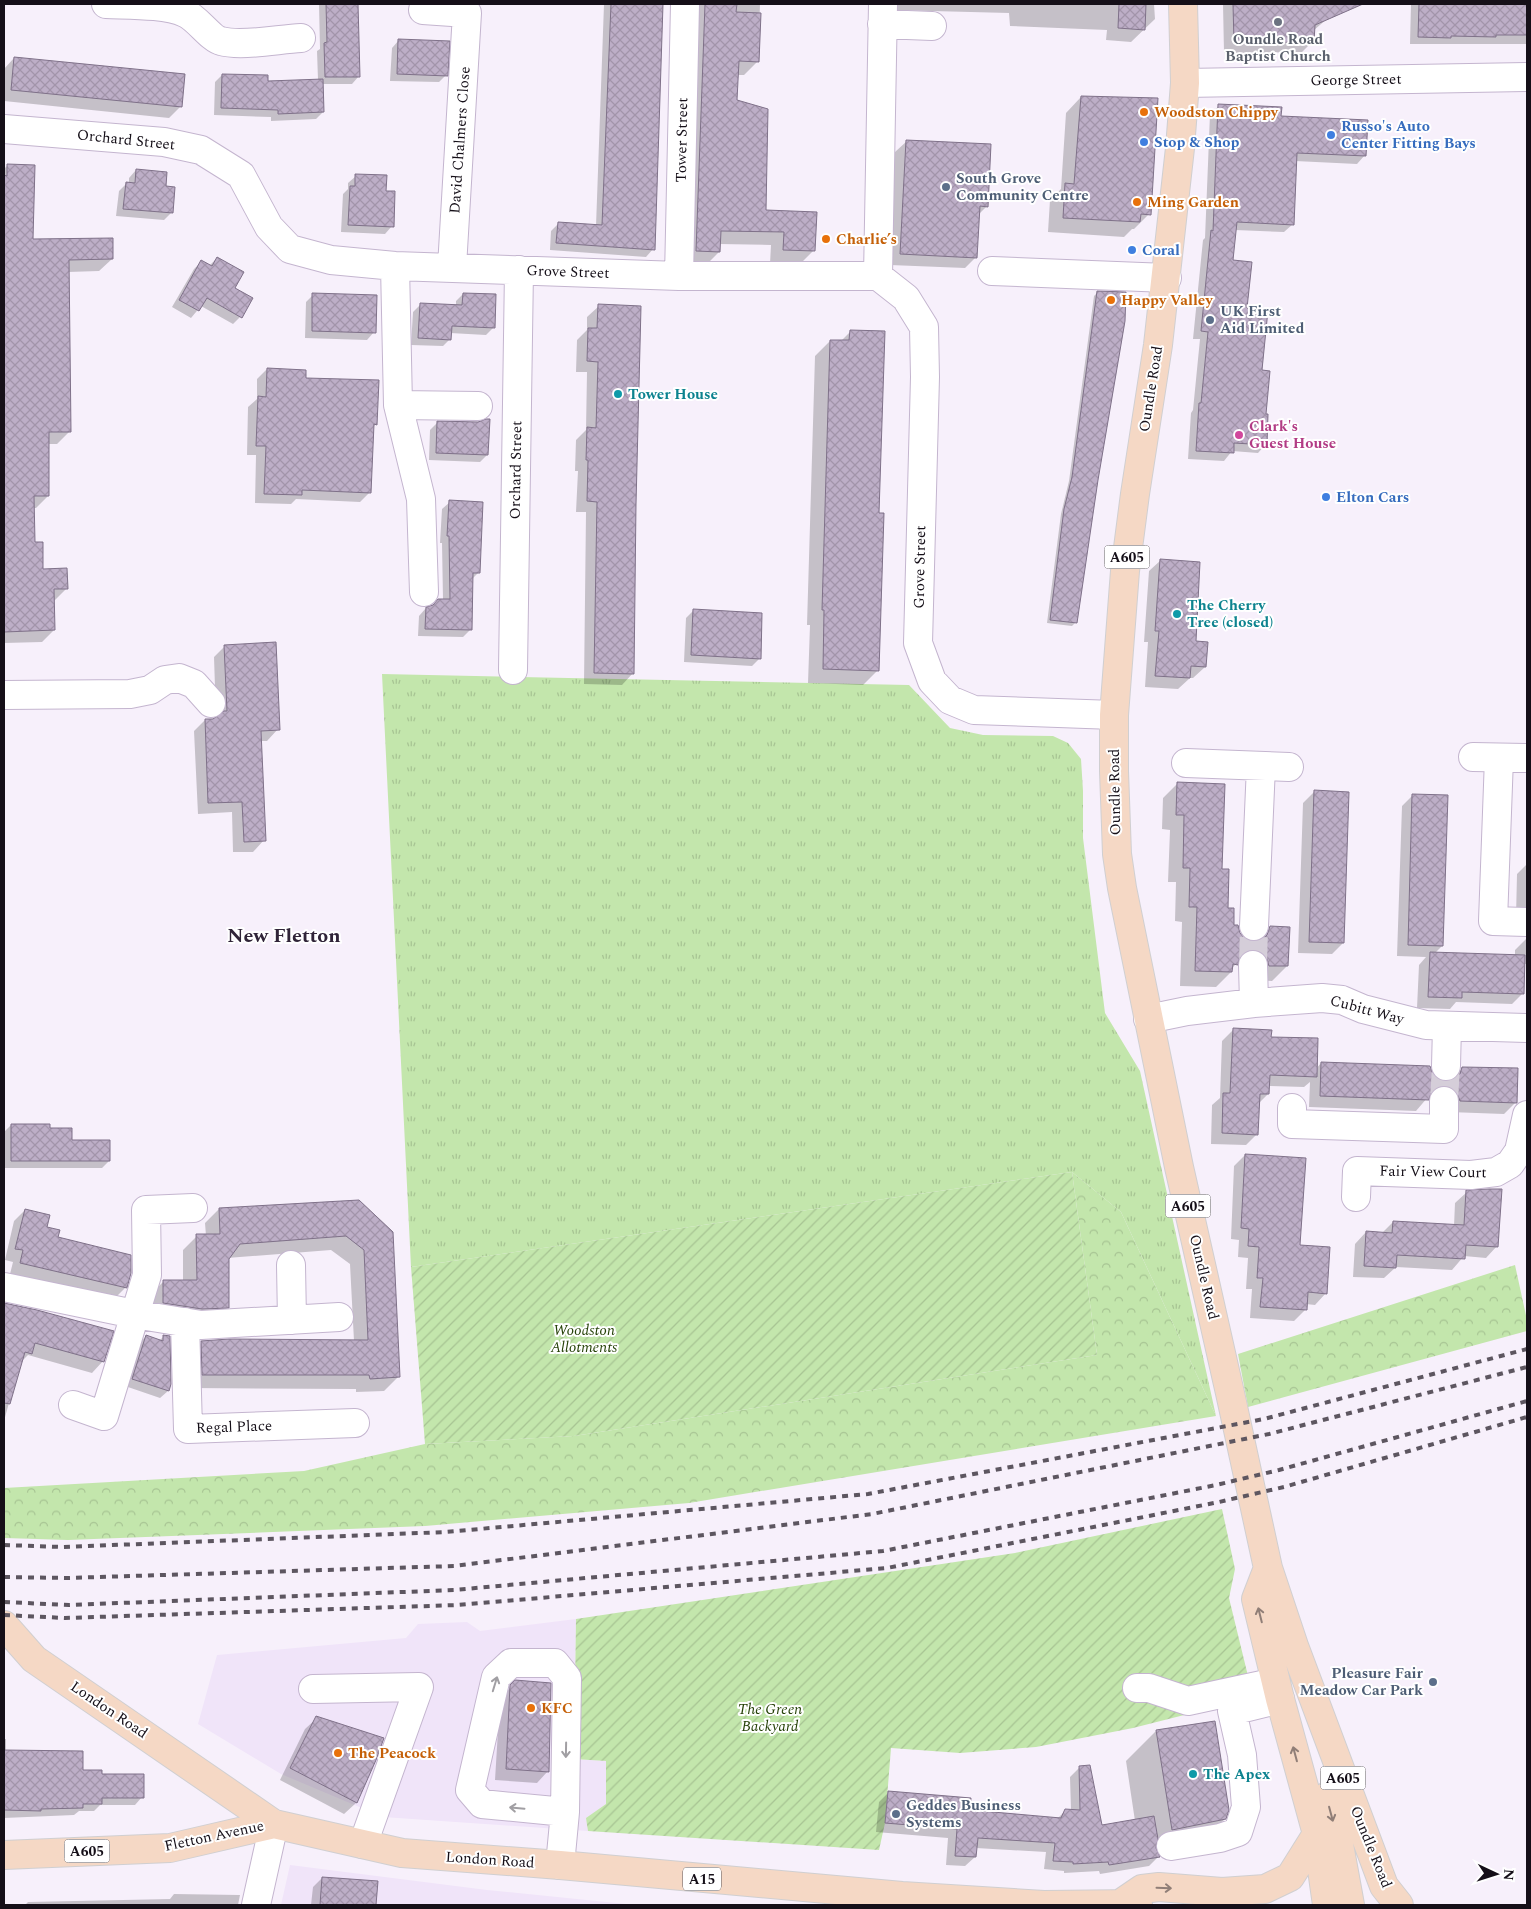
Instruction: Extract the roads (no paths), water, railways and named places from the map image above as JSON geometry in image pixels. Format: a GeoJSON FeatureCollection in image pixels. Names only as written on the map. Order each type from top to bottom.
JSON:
{"type":"FeatureCollection","features":[{"type":"Feature","properties":{"kind":"main road","name":"Oundle Road"},"geometry":{"type":"LineString","coordinates":[[1183,4],[1184,83],[1180,148],[1158,345],[1125,571],[1114,715],[1116,854],[1148,1019],[1268,1568],[1294,1646],[1384,1886],[1398,1905]]}},
{"type":"Feature","properties":{"kind":"main road","name":"A605"},"geometry":{"type":"LineString","coordinates":[[1268,1568],[1256,1599],[1278,1691],[1317,1834],[1327,1905]]}},
{"type":"Feature","properties":{"kind":"main road","name":"London Road"},"geometry":{"type":"LineString","coordinates":[[4,1625],[34,1659],[274,1824],[402,1853],[560,1865],[849,1898],[1043,1905]]}},
{"type":"Feature","properties":{"kind":"main road","name":"Oundle Road"},"geometry":{"type":"LineString","coordinates":[[1294,1646],[1313,1748],[1338,1839],[1350,1905]]}},
{"type":"Feature","properties":{"kind":"main road","name":"Fletton Avenue"},"geometry":{"type":"LineString","coordinates":[[4,1855],[170,1848],[274,1824]]}},
{"type":"Feature","properties":{"kind":"main road"},"geometry":{"type":"LineString","coordinates":[[1120,1904],[1142,1889],[1159,1887],[1222,1892],[1265,1889],[1290,1877],[1317,1834]]}},
{"type":"Feature","properties":{"kind":"main road"},"geometry":{"type":"LineString","coordinates":[[1043,1905],[1149,1905]]}},
{"type":"Feature","properties":{"kind":"street"},"geometry":{"type":"LineString","coordinates":[[106,4],[154,6],[186,13],[219,41],[240,43],[301,38]]}},
{"type":"Feature","properties":{"kind":"street","name":"Tower Street"},"geometry":{"type":"LineString","coordinates":[[679,276],[685,4]]}},
{"type":"Feature","properties":{"kind":"street","name":"David Chalmers Close"},"geometry":{"type":"LineString","coordinates":[[423,10],[468,8],[452,266]]}},
{"type":"Feature","properties":{"kind":"street"},"geometry":{"type":"LineString","coordinates":[[878,276],[882,14],[932,26]]}},
{"type":"Feature","properties":{"kind":"street","name":"George Street"},"geometry":{"type":"LineString","coordinates":[[1184,83],[1527,77]]}},
{"type":"Feature","properties":{"kind":"street","name":"Orchard Street"},"geometry":{"type":"LineString","coordinates":[[4,129],[164,142],[201,150],[241,175],[270,227]]}},
{"type":"Feature","properties":{"kind":"street","name":"Grove Street"},"geometry":{"type":"LineString","coordinates":[[270,227],[290,249],[331,260],[394,266],[452,266],[679,276],[878,276],[906,298],[924,328],[925,377],[918,643],[932,681],[950,700],[974,710],[1114,715]]}},
{"type":"Feature","properties":{"kind":"street"},"geometry":{"type":"LineString","coordinates":[[394,266],[398,405],[421,499],[424,592]]}},
{"type":"Feature","properties":{"kind":"street","name":"Orchard Street"},"geometry":{"type":"LineString","coordinates":[[512,670],[519,270]]}},
{"type":"Feature","properties":{"kind":"street"},"geometry":{"type":"LineString","coordinates":[[992,271],[1166,278]]}},
{"type":"Feature","properties":{"kind":"street"},"geometry":{"type":"LineString","coordinates":[[398,405],[478,406]]}},
{"type":"Feature","properties":{"kind":"street"},"geometry":{"type":"LineString","coordinates":[[4,695],[130,694],[150,690],[165,680],[179,678],[194,684],[211,703]]}},
{"type":"Feature","properties":{"kind":"street"},"geometry":{"type":"LineString","coordinates":[[1526,922],[1493,921],[1486,758],[1527,758]]}},
{"type":"Feature","properties":{"kind":"street"},"geometry":{"type":"LineString","coordinates":[[1186,762],[1289,767]]}},
{"type":"Feature","properties":{"kind":"street"},"geometry":{"type":"LineString","coordinates":[[1254,926],[1261,766]]}},
{"type":"Feature","properties":{"kind":"street"},"geometry":{"type":"LineString","coordinates":[[1253,965],[1254,1003]]}},
{"type":"Feature","properties":{"kind":"street","name":"Cubitt Way"},"geometry":{"type":"LineString","coordinates":[[1148,1019],[1187,1011],[1254,1003],[1322,998],[1342,1000],[1363,1009],[1426,1025],[1527,1028]]}},
{"type":"Feature","properties":{"kind":"street"},"geometry":{"type":"LineString","coordinates":[[1446,1066],[1447,1026]]}},
{"type":"Feature","properties":{"kind":"street"},"geometry":{"type":"LineString","coordinates":[[1292,1108],[1292,1124],[1444,1128],[1444,1101]]}},
{"type":"Feature","properties":{"kind":"street","name":"Fair View Court"},"geometry":{"type":"LineString","coordinates":[[1356,1197],[1357,1170],[1471,1175],[1496,1172],[1510,1164],[1519,1151],[1527,1115]]}},
{"type":"Feature","properties":{"kind":"street"},"geometry":{"type":"LineString","coordinates":[[73,1405],[104,1416],[147,1275],[146,1210],[193,1208]]}},
{"type":"Feature","properties":{"kind":"street"},"geometry":{"type":"LineString","coordinates":[[291,1265],[292,1320]]}},
{"type":"Feature","properties":{"kind":"street"},"geometry":{"type":"LineString","coordinates":[[4,1287],[134,1314],[201,1325],[339,1317]]}},
{"type":"Feature","properties":{"kind":"street","name":"Regal Place"},"geometry":{"type":"LineString","coordinates":[[185,1322],[188,1429],[355,1424]]}},
{"type":"Feature","properties":{"kind":"street"},"geometry":{"type":"LineString","coordinates":[[560,1865],[565,1812],[567,1678],[554,1664],[511,1663],[496,1677],[470,1790],[482,1804],[565,1812]]}},
{"type":"Feature","properties":{"kind":"street"},"geometry":{"type":"LineString","coordinates":[[313,1689],[419,1686],[363,1844]]}},
{"type":"Feature","properties":{"kind":"street"},"geometry":{"type":"LineString","coordinates":[[1137,1688],[1149,1688],[1188,1700],[1278,1691]]}},
{"type":"Feature","properties":{"kind":"street"},"geometry":{"type":"LineString","coordinates":[[1171,1846],[1220,1838],[1238,1832],[1246,1807],[1242,1755],[1232,1711],[1278,1691]]}},
{"type":"Feature","properties":{"kind":"street"},"geometry":{"type":"LineString","coordinates":[[256,1905],[274,1824]]}},
{"type":"Feature","properties":{"kind":"tunnel"},"geometry":{"type":"LineString","coordinates":[[1253,965],[1254,926]]}},
{"type":"Feature","properties":{"kind":"tunnel"},"geometry":{"type":"LineString","coordinates":[[1444,1101],[1446,1066]]}},
{"type":"Feature","properties":{"kind":"railway"},"geometry":{"type":"LineString","coordinates":[[4,1545],[63,1547],[446,1532],[868,1494],[1264,1419],[1527,1349]]}},
{"type":"Feature","properties":{"kind":"railway"},"geometry":{"type":"LineString","coordinates":[[4,1577],[67,1578],[454,1566],[872,1514],[1269,1434],[1527,1367]]}},
{"type":"Feature","properties":{"kind":"railway"},"geometry":{"type":"LineString","coordinates":[[4,1602],[69,1605],[454,1590],[883,1551],[1216,1485],[1279,1470],[1527,1401]]}},
{"type":"Feature","properties":{"kind":"railway"},"geometry":{"type":"LineString","coordinates":[[4,1615],[65,1618],[458,1605],[887,1568],[1219,1502],[1284,1487],[1527,1417]]}},
{"type":"Feature","properties":{"kind":"place","name":"Oundle Road Baptist Church"},"geometry":{"type":"Point","coordinates":[1278,22]}},
{"type":"Feature","properties":{"kind":"place","name":"Woodston Chippy"},"geometry":{"type":"Point","coordinates":[1144,112]}},
{"type":"Feature","properties":{"kind":"place","name":"Russo's Auto Center Fitting Bays"},"geometry":{"type":"Point","coordinates":[1331,135]}},
{"type":"Feature","properties":{"kind":"place","name":"Stop & Shop"},"geometry":{"type":"Point","coordinates":[1144,142]}},
{"type":"Feature","properties":{"kind":"place","name":"South Grove Community Centre"},"geometry":{"type":"Point","coordinates":[946,187]}},
{"type":"Feature","properties":{"kind":"place","name":"Ming Garden"},"geometry":{"type":"Point","coordinates":[1137,202]}},
{"type":"Feature","properties":{"kind":"place","name":"Charlie’s"},"geometry":{"type":"Point","coordinates":[826,239]}},
{"type":"Feature","properties":{"kind":"place","name":"Coral"},"geometry":{"type":"Point","coordinates":[1132,250]}},
{"type":"Feature","properties":{"kind":"place","name":"Happy Valley"},"geometry":{"type":"Point","coordinates":[1111,300]}},
{"type":"Feature","properties":{"kind":"place","name":"UK First Aid Limited"},"geometry":{"type":"Point","coordinates":[1210,320]}},
{"type":"Feature","properties":{"kind":"place","name":"Tower House"},"geometry":{"type":"Point","coordinates":[618,394]}},
{"type":"Feature","properties":{"kind":"place","name":"Clark's Guest House"},"geometry":{"type":"Point","coordinates":[1239,435]}},
{"type":"Feature","properties":{"kind":"place","name":"Elton Cars"},"geometry":{"type":"Point","coordinates":[1326,497]}},
{"type":"Feature","properties":{"kind":"place","name":"The Cherry Tree (closed)"},"geometry":{"type":"Point","coordinates":[1177,614]}},
{"type":"Feature","properties":{"kind":"place","name":"Pleasure Fair Meadow Car Park"},"geometry":{"type":"Point","coordinates":[1433,1682]}},
{"type":"Feature","properties":{"kind":"place","name":"KFC"},"geometry":{"type":"Point","coordinates":[531,1708]}},
{"type":"Feature","properties":{"kind":"place","name":"The Peacock"},"geometry":{"type":"Point","coordinates":[338,1753]}},
{"type":"Feature","properties":{"kind":"place","name":"The Apex"},"geometry":{"type":"Point","coordinates":[1193,1774]}},
{"type":"Feature","properties":{"kind":"place","name":"Geddes Business Systems"},"geometry":{"type":"Point","coordinates":[896,1814]}},
{"type":"Feature","properties":{"kind":"district","name":"New Fletton"},"geometry":{"type":"Point","coordinates":[284,936]}},
{"type":"Feature","properties":{"kind":"park label","name":"Woodston Allotments"},"geometry":{"type":"Point","coordinates":[584,1338]}},
{"type":"Feature","properties":{"kind":"park label","name":"The Green Backyard"},"geometry":{"type":"Point","coordinates":[770,1718]}}]}
